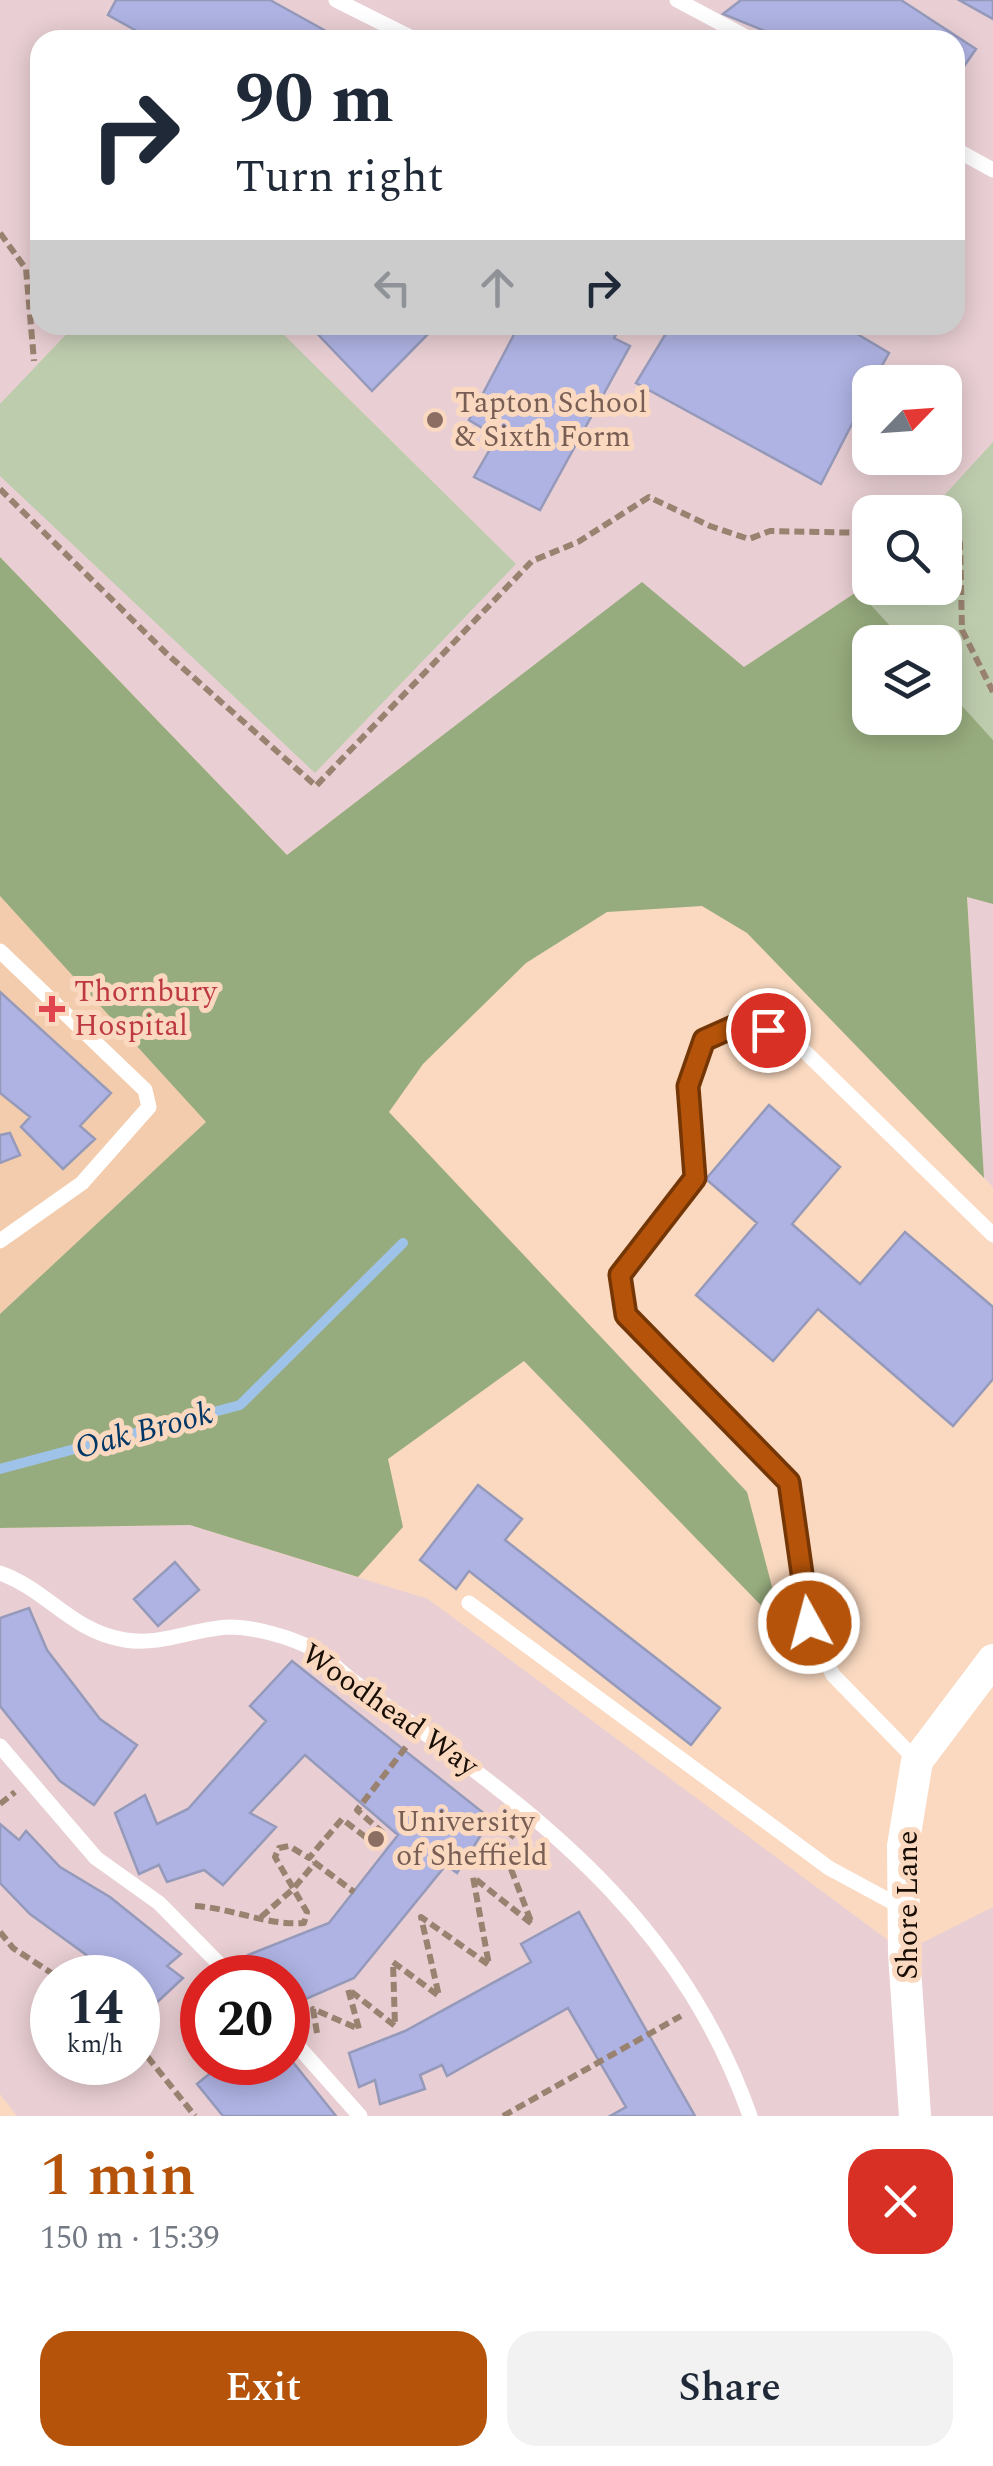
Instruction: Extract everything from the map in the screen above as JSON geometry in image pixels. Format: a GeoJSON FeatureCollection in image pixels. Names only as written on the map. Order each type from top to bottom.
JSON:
{"type":"FeatureCollection","features":[{"type":"Feature","properties":{"kind":"street","name":"Shore Lane"},"geometry":{"type":"LineString","coordinates":[[915,2116],[904,1846],[917,1761],[993,1660]]}},
{"type":"Feature","properties":{"kind":"lane"},"geometry":{"type":"LineString","coordinates":[[336,0],[396,30]]}},
{"type":"Feature","properties":{"kind":"lane"},"geometry":{"type":"LineString","coordinates":[[677,0],[733,30]]}},
{"type":"Feature","properties":{"kind":"lane"},"geometry":{"type":"LineString","coordinates":[[965,155],[993,170]]}},
{"type":"Feature","properties":{"kind":"lane"},"geometry":{"type":"LineString","coordinates":[[0,951],[145,1090],[149,1108],[82,1184],[0,1240]]}},
{"type":"Feature","properties":{"kind":"lane"},"geometry":{"type":"LineString","coordinates":[[917,1761],[833,1674],[809,1623],[789,1482],[626,1315],[620,1275],[695,1178],[688,1086],[704,1040],[744,1022],[791,1038],[993,1235]]}},
{"type":"Feature","properties":{"kind":"lane","name":"Woodhead Way"},"geometry":{"type":"LineString","coordinates":[[0,1573],[15,1578],[94,1634],[144,1641],[171,1640],[230,1627],[312,1648],[475,1769],[590,1866],[649,1934],[699,2006],[737,2080],[750,2116]]}},
{"type":"Feature","properties":{"kind":"lane"},"geometry":{"type":"LineString","coordinates":[[469,1603],[829,1868],[904,1908]]}},
{"type":"Feature","properties":{"kind":"lane"},"geometry":{"type":"LineString","coordinates":[[0,1746],[96,1858],[159,1903],[210,1955]]}},
{"type":"Feature","properties":{"kind":"lane"},"geometry":{"type":"LineString","coordinates":[[310,2059],[360,2116]]}},
{"type":"Feature","properties":{"kind":"path"},"geometry":{"type":"LineString","coordinates":[[0,232],[26,270],[30,316]]}},
{"type":"Feature","properties":{"kind":"path"},"geometry":{"type":"LineString","coordinates":[[32,335],[34,361]]}},
{"type":"Feature","properties":{"kind":"path"},"geometry":{"type":"LineString","coordinates":[[0,489],[167,654],[316,786],[532,561],[578,542],[649,498],[750,539],[770,531],[852,533]]}},
{"type":"Feature","properties":{"kind":"path"},"geometry":{"type":"LineString","coordinates":[[961,605],[962,630],[993,692]]}},
{"type":"Feature","properties":{"kind":"path"},"geometry":{"type":"LineString","coordinates":[[262,1917],[293,1889],[342,1819],[372,1842],[382,1832],[357,1810],[419,1730]]}},
{"type":"Feature","properties":{"kind":"path"},"geometry":{"type":"LineString","coordinates":[[324,2074],[313,2009],[359,2030],[348,1989],[395,2026],[392,1962],[439,1996],[421,1917],[489,1965],[472,1877],[532,1924],[503,1848],[523,1821]]}},
{"type":"Feature","properties":{"kind":"path"},"geometry":{"type":"LineString","coordinates":[[159,1903],[223,1908],[289,1924],[304,1923],[306,1912],[275,1858],[279,1848],[289,1846],[354,1892]]}},
{"type":"Feature","properties":{"kind":"path"},"geometry":{"type":"LineString","coordinates":[[0,1932],[13,1948],[30,1959]]}},
{"type":"Feature","properties":{"kind":"path"},"geometry":{"type":"LineString","coordinates":[[503,2116],[699,2006]]}},
{"type":"Feature","properties":{"kind":"path"},"geometry":{"type":"LineString","coordinates":[[160,2072],[195,2116]]}},
{"type":"Feature","properties":{"kind":"shaded area","name":"Tapton School & Sixth Form"},"geometry":{"type":"Polygon","coordinates":[[[0,0],[993,0],[993,740],[962,706],[962,625],[889,625],[870,605],[962,605],[962,495],[852,495],[852,596],[744,667],[642,583],[287,855],[0,557],[0,0]]]}},
{"type":"Feature","properties":{"kind":"shaded area","name":"Thornbury Hospital"},"geometry":{"type":"Polygon","coordinates":[[[0,896],[206,1122],[0,1314],[0,896]]]}},
{"type":"Feature","properties":{"kind":"shaded area"},"geometry":{"type":"Polygon","coordinates":[[[967,896],[993,904],[993,1187],[984,1178],[967,896]]]}},
{"type":"Feature","properties":{"kind":"shaded area","name":"University of Sheffield"},"geometry":{"type":"Polygon","coordinates":[[[190,1525],[428,1599],[904,1952],[993,1907],[993,2116],[17,2116],[0,2094],[0,1528],[190,1525]]]}},
{"type":"Feature","properties":{"kind":"green space"},"geometry":{"type":"Polygon","coordinates":[[[66,335],[284,335],[516,564],[315,773],[0,476],[0,404],[66,335]]]}},
{"type":"Feature","properties":{"kind":"green space"},"geometry":{"type":"Polygon","coordinates":[[[993,442],[993,740],[962,706],[962,625],[889,625],[871,605],[962,605],[962,495],[945,495],[993,442]]]}},
{"type":"Feature","properties":{"kind":"green space"},"geometry":{"type":"Polygon","coordinates":[[[0,557],[287,855],[642,582],[744,667],[852,595],[852,605],[871,605],[889,625],[852,625],[852,735],[962,735],[962,706],[993,740],[993,904],[967,897],[984,1178],[747,933],[702,906],[607,912],[526,963],[423,1064],[389,1112],[747,1492],[783,1628],[524,1361],[388,1459],[403,1527],[358,1577],[190,1525],[0,1528],[0,1314],[206,1122],[0,896],[0,557]]]}},
{"type":"Feature","properties":{"kind":"building"},"geometry":{"type":"Polygon","coordinates":[[[116,0],[270,0],[324,30],[135,30],[108,15],[116,0]]]}},
{"type":"Feature","properties":{"kind":"building"},"geometry":{"type":"Polygon","coordinates":[[[741,0],[901,0],[947,30],[762,30],[723,14],[741,0]]]}},
{"type":"Feature","properties":{"kind":"building"},"geometry":{"type":"Polygon","coordinates":[[[959,0],[993,0],[993,19],[959,0]]]}},
{"type":"Feature","properties":{"kind":"building"},"geometry":{"type":"Polygon","coordinates":[[[965,42],[976,49],[965,65],[965,42]]]}},
{"type":"Feature","properties":{"kind":"building"},"geometry":{"type":"Polygon","coordinates":[[[319,335],[427,335],[372,391],[319,335]]]}},
{"type":"Feature","properties":{"kind":"building"},"geometry":{"type":"Polygon","coordinates":[[[514,335],[616,335],[614,338],[630,346],[540,510],[474,477],[497,437],[469,420],[514,335]]]}},
{"type":"Feature","properties":{"kind":"building"},"geometry":{"type":"Polygon","coordinates":[[[665,335],[859,335],[889,353],[882,365],[852,365],[852,424],[821,484],[636,383],[665,335]]]}},
{"type":"Feature","properties":{"kind":"building"},"geometry":{"type":"Polygon","coordinates":[[[0,992],[111,1093],[80,1126],[95,1139],[63,1169],[21,1127],[30,1117],[0,1093],[0,992]]]}},
{"type":"Feature","properties":{"kind":"building"},"geometry":{"type":"Polygon","coordinates":[[[769,1105],[840,1167],[792,1224],[860,1284],[905,1232],[993,1307],[993,1379],[953,1426],[818,1309],[773,1361],[696,1295],[757,1223],[706,1179],[769,1105]]]}},
{"type":"Feature","properties":{"kind":"building"},"geometry":{"type":"Polygon","coordinates":[[[10,1133],[20,1155],[0,1163],[0,1135],[10,1133]]]}},
{"type":"Feature","properties":{"kind":"building"},"geometry":{"type":"Polygon","coordinates":[[[478,1485],[522,1519],[505,1540],[720,1708],[691,1745],[469,1571],[456,1589],[420,1560],[478,1485]]]}},
{"type":"Feature","properties":{"kind":"building"},"geometry":{"type":"Polygon","coordinates":[[[175,1562],[199,1590],[158,1626],[134,1599],[175,1562]]]}},
{"type":"Feature","properties":{"kind":"building"},"geometry":{"type":"Polygon","coordinates":[[[29,1608],[47,1650],[100,1719],[137,1745],[94,1805],[60,1781],[0,1706],[0,1618],[29,1608]]]}},
{"type":"Feature","properties":{"kind":"building"},"geometry":{"type":"Polygon","coordinates":[[[292,1661],[491,1819],[457,1873],[446,1865],[354,1978],[310,1997],[310,1955],[248,1955],[329,1923],[398,1835],[305,1755],[250,1813],[276,1827],[223,1885],[204,1870],[167,1882],[159,1865],[139,1874],[115,1813],[145,1795],[157,1824],[188,1809],[266,1721],[250,1706],[292,1661]]]}},
{"type":"Feature","properties":{"kind":"building"},"geometry":{"type":"Polygon","coordinates":[[[0,1824],[19,1840],[26,1831],[60,1867],[110,1897],[181,1954],[167,1966],[180,1976],[180,1981],[160,2000],[160,1955],[86,1955],[30,1914],[0,1883],[0,1824]]]}},
{"type":"Feature","properties":{"kind":"building"},"geometry":{"type":"Polygon","coordinates":[[[579,1912],[695,2116],[610,2116],[626,2107],[568,2008],[447,2076],[442,2065],[420,2075],[425,2089],[380,2104],[375,2080],[359,2087],[349,2053],[405,2031],[531,1962],[521,1944],[579,1912]]]}},
{"type":"Feature","properties":{"kind":"building"},"geometry":{"type":"Polygon","coordinates":[[[310,2084],[336,2116],[223,2116],[198,2085],[310,2084]]]}},
{"type":"Feature","properties":{"kind":"waterway","name":"Oak Brook"},"geometry":{"type":"LineString","coordinates":[[0,1469],[240,1405],[403,1243]]}},
{"type":"Feature","properties":{"kind":"place","name":"Tapton School & Sixth Form"},"geometry":{"type":"Point","coordinates":[435,420]}},
{"type":"Feature","properties":{"kind":"place","name":"Thornbury Hospital"},"geometry":{"type":"Point","coordinates":[52,1009]}},
{"type":"Feature","properties":{"kind":"place","name":"University of Sheffield"},"geometry":{"type":"Point","coordinates":[376,1839]}},
{"type":"Feature","properties":{"kind":"route"},"geometry":{"type":"LineString","coordinates":[[768,1030],[744,1022],[704,1040],[688,1086],[695,1178],[620,1275],[626,1315],[789,1482],[809,1623]]}}]}
